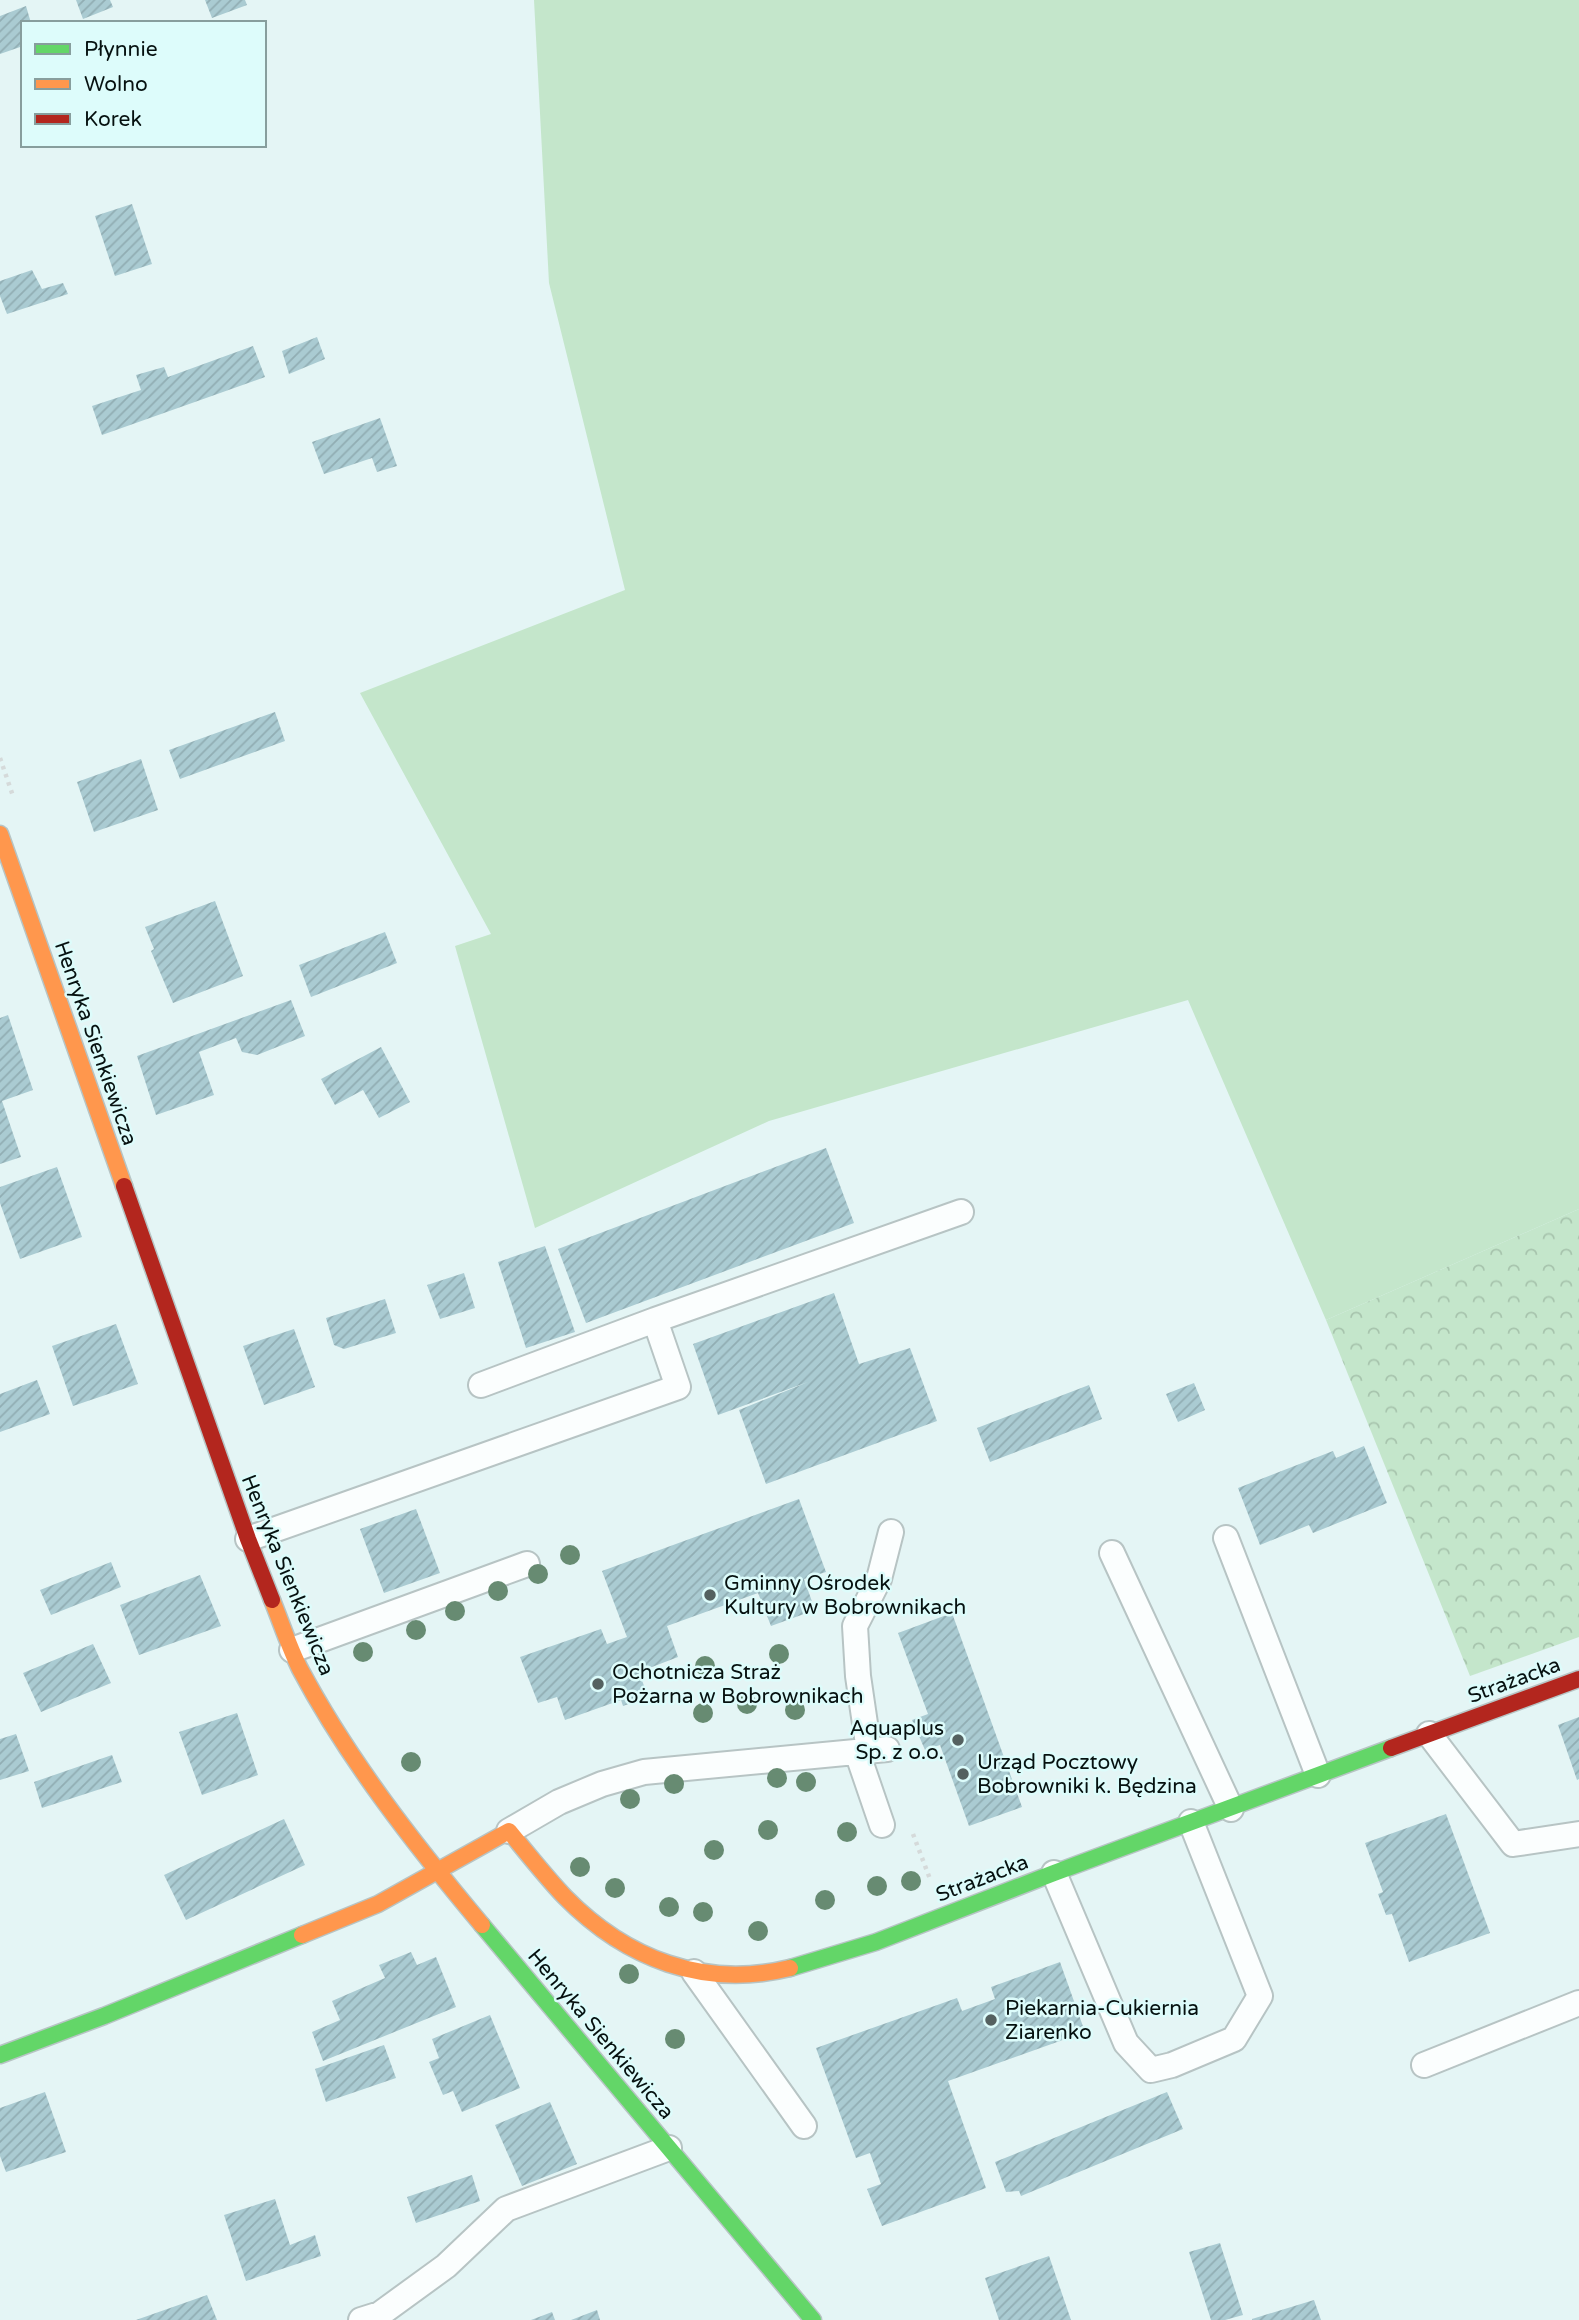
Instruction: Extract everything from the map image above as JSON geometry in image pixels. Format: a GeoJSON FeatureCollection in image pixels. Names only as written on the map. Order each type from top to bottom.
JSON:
{"type":"FeatureCollection","features":[{"type":"Feature","properties":{"kind":"street","name":"Henryka Sienkiewicza"},"geometry":{"type":"LineString","coordinates":[[0,834],[248,1539],[299,1666],[337,1734],[436,1870],[813,2320]]}},
{"type":"Feature","properties":{"kind":"street","name":"Strażacka"},"geometry":{"type":"LineString","coordinates":[[509,1832],[565,1897],[600,1928],[635,1951],[694,1972],[733,1975],[780,1970],[865,1945],[1054,1872],[1579,1679]]}},
{"type":"Feature","properties":{"kind":"street"},"geometry":{"type":"LineString","coordinates":[[0,2055],[104,2016],[378,1904],[509,1832]]}},
{"type":"Feature","properties":{"kind":"lane"},"geometry":{"type":"LineString","coordinates":[[481,1385],[655,1320],[961,1212]]}},
{"type":"Feature","properties":{"kind":"lane"},"geometry":{"type":"LineString","coordinates":[[248,1539],[678,1387],[655,1320]]}},
{"type":"Feature","properties":{"kind":"lane"},"geometry":{"type":"LineString","coordinates":[[882,1825],[858,1676],[855,1626],[879,1579],[891,1532]]}},
{"type":"Feature","properties":{"kind":"lane"},"geometry":{"type":"LineString","coordinates":[[1226,1538],[1318,1775]]}},
{"type":"Feature","properties":{"kind":"lane"},"geometry":{"type":"LineString","coordinates":[[1112,1553],[1231,1809]]}},
{"type":"Feature","properties":{"kind":"lane"},"geometry":{"type":"LineString","coordinates":[[292,1650],[527,1564]]}},
{"type":"Feature","properties":{"kind":"lane"},"geometry":{"type":"LineString","coordinates":[[1429,1734],[1513,1844],[1579,1835]]}},
{"type":"Feature","properties":{"kind":"lane"},"geometry":{"type":"LineString","coordinates":[[509,1832],[570,1797],[644,1772],[871,1750]]}},
{"type":"Feature","properties":{"kind":"lane"},"geometry":{"type":"LineString","coordinates":[[1054,1872],[1126,2043],[1151,2070],[1172,2065],[1234,2039],[1260,1996],[1191,1822]]}},
{"type":"Feature","properties":{"kind":"lane"},"geometry":{"type":"LineString","coordinates":[[694,1972],[804,2126]]}},
{"type":"Feature","properties":{"kind":"lane"},"geometry":{"type":"LineString","coordinates":[[1424,2064],[1579,2003]]}},
{"type":"Feature","properties":{"kind":"lane"},"geometry":{"type":"LineString","coordinates":[[362,2320],[380,2314],[446,2266],[506,2209],[669,2148]]}},
{"type":"Feature","properties":{"kind":"path"},"geometry":{"type":"LineString","coordinates":[[882,1825],[906,1815],[943,1916]]}},
{"type":"Feature","properties":{"kind":"green space"},"geometry":{"type":"Polygon","coordinates":[[[534,0],[1579,0],[1579,1209],[1326,1320],[1188,1000],[769,1121],[535,1228],[455,946],[491,934],[360,693],[625,590],[549,283],[534,0]]]}},
{"type":"Feature","properties":{"kind":"green space"},"geometry":{"type":"Polygon","coordinates":[[[1579,1209],[1579,1637],[1470,1676],[1326,1320],[1579,1209]]]}},
{"type":"Feature","properties":{"kind":"building"},"geometry":{"type":"Polygon","coordinates":[[[76,0],[110,0],[113,7],[83,19],[76,0]]]}},
{"type":"Feature","properties":{"kind":"building"},"geometry":{"type":"Polygon","coordinates":[[[205,0],[245,0],[247,5],[212,18],[205,0]]]}},
{"type":"Feature","properties":{"kind":"building"},"geometry":{"type":"Polygon","coordinates":[[[26,6],[30,21],[21,21],[21,47],[0,54],[0,16],[26,6]]]}},
{"type":"Feature","properties":{"kind":"building"},"geometry":{"type":"Polygon","coordinates":[[[132,204],[152,264],[115,276],[95,216],[132,204]]]}},
{"type":"Feature","properties":{"kind":"building"},"geometry":{"type":"Polygon","coordinates":[[[32,270],[42,289],[63,283],[68,294],[7,314],[0,296],[0,281],[32,270]]]}},
{"type":"Feature","properties":{"kind":"building"},"geometry":{"type":"Polygon","coordinates":[[[317,337],[325,359],[289,374],[282,351],[317,337]]]}},
{"type":"Feature","properties":{"kind":"building"},"geometry":{"type":"Polygon","coordinates":[[[253,346],[265,377],[102,435],[92,406],[141,390],[136,375],[164,367],[168,377],[253,346]]]}},
{"type":"Feature","properties":{"kind":"building"},"geometry":{"type":"Polygon","coordinates":[[[380,418],[397,466],[377,472],[372,458],[324,474],[312,442],[380,418]]]}},
{"type":"Feature","properties":{"kind":"building"},"geometry":{"type":"Polygon","coordinates":[[[275,712],[285,741],[180,779],[169,750],[275,712]]]}},
{"type":"Feature","properties":{"kind":"building"},"geometry":{"type":"Polygon","coordinates":[[[141,759],[158,810],[94,832],[77,782],[141,759]]]}},
{"type":"Feature","properties":{"kind":"building"},"geometry":{"type":"Polygon","coordinates":[[[215,901],[243,976],[173,1003],[151,951],[154,949],[145,927],[215,901]]]}},
{"type":"Feature","properties":{"kind":"building"},"geometry":{"type":"Polygon","coordinates":[[[385,932],[397,963],[311,997],[299,965],[385,932]]]}},
{"type":"Feature","properties":{"kind":"building"},"geometry":{"type":"Polygon","coordinates":[[[291,1000],[305,1036],[257,1055],[242,1052],[236,1038],[199,1052],[214,1095],[156,1115],[137,1056],[291,1000]]]}},
{"type":"Feature","properties":{"kind":"building"},"geometry":{"type":"Polygon","coordinates":[[[8,1015],[33,1090],[2,1101],[21,1157],[0,1164],[0,1018],[8,1015]]]}},
{"type":"Feature","properties":{"kind":"building"},"geometry":{"type":"Polygon","coordinates":[[[381,1047],[410,1102],[379,1118],[363,1090],[335,1105],[321,1079],[381,1047]]]}},
{"type":"Feature","properties":{"kind":"building"},"geometry":{"type":"Polygon","coordinates":[[[826,1148],[854,1223],[586,1323],[558,1249],[826,1148]]]}},
{"type":"Feature","properties":{"kind":"building"},"geometry":{"type":"Polygon","coordinates":[[[57,1167],[82,1237],[20,1259],[0,1203],[0,1187],[57,1167]]]}},
{"type":"Feature","properties":{"kind":"building"},"geometry":{"type":"Polygon","coordinates":[[[545,1246],[575,1332],[526,1348],[498,1262],[545,1246]]]}},
{"type":"Feature","properties":{"kind":"building"},"geometry":{"type":"Polygon","coordinates":[[[464,1273],[475,1308],[440,1319],[427,1285],[464,1273]]]}},
{"type":"Feature","properties":{"kind":"building"},"geometry":{"type":"Polygon","coordinates":[[[834,1293],[859,1364],[910,1348],[937,1421],[766,1484],[739,1410],[808,1382],[718,1415],[693,1344],[834,1293]]]}},
{"type":"Feature","properties":{"kind":"building"},"geometry":{"type":"Polygon","coordinates":[[[385,1299],[396,1333],[344,1349],[334,1345],[326,1318],[385,1299]]]}},
{"type":"Feature","properties":{"kind":"building"},"geometry":{"type":"Polygon","coordinates":[[[116,1324],[138,1384],[73,1406],[52,1346],[116,1324]]]}},
{"type":"Feature","properties":{"kind":"building"},"geometry":{"type":"Polygon","coordinates":[[[294,1329],[315,1387],[264,1405],[243,1346],[294,1329]]]}},
{"type":"Feature","properties":{"kind":"building"},"geometry":{"type":"Polygon","coordinates":[[[37,1380],[50,1414],[0,1432],[0,1394],[37,1380]]]}},
{"type":"Feature","properties":{"kind":"building"},"geometry":{"type":"Polygon","coordinates":[[[1194,1383],[1205,1410],[1178,1422],[1166,1394],[1194,1383]]]}},
{"type":"Feature","properties":{"kind":"building"},"geometry":{"type":"Polygon","coordinates":[[[1089,1385],[1102,1419],[990,1462],[977,1428],[1089,1385]]]}},
{"type":"Feature","properties":{"kind":"building"},"geometry":{"type":"Polygon","coordinates":[[[1364,1446],[1387,1503],[1313,1533],[1309,1525],[1260,1545],[1238,1488],[1333,1451],[1336,1458],[1364,1446]]]}},
{"type":"Feature","properties":{"kind":"building"},"geometry":{"type":"Polygon","coordinates":[[[799,1499],[826,1572],[804,1579],[815,1610],[771,1626],[758,1593],[667,1626],[678,1657],[639,1672],[648,1697],[623,1706],[621,1700],[565,1720],[557,1697],[538,1703],[520,1657],[601,1629],[607,1644],[627,1637],[602,1571],[799,1499]]]}},
{"type":"Feature","properties":{"kind":"building"},"geometry":{"type":"Polygon","coordinates":[[[416,1509],[440,1573],[384,1593],[360,1529],[416,1509]]]}},
{"type":"Feature","properties":{"kind":"building"},"geometry":{"type":"Polygon","coordinates":[[[111,1562],[121,1587],[51,1615],[40,1590],[111,1562]]]}},
{"type":"Feature","properties":{"kind":"building"},"geometry":{"type":"Polygon","coordinates":[[[200,1575],[221,1626],[139,1655],[120,1605],[200,1575]]]}},
{"type":"Feature","properties":{"kind":"building"},"geometry":{"type":"Polygon","coordinates":[[[952,1613],[1022,1807],[969,1826],[940,1745],[925,1750],[912,1720],[928,1714],[898,1633],[952,1613]]]}},
{"type":"Feature","properties":{"kind":"building"},"geometry":{"type":"Polygon","coordinates":[[[93,1644],[111,1683],[41,1712],[23,1673],[93,1644]]]}},
{"type":"Feature","properties":{"kind":"building"},"geometry":{"type":"Polygon","coordinates":[[[237,1713],[258,1775],[202,1795],[179,1732],[237,1713]]]}},
{"type":"Feature","properties":{"kind":"building"},"geometry":{"type":"Polygon","coordinates":[[[1579,1717],[1579,1779],[1577,1780],[1558,1725],[1579,1717]]]}},
{"type":"Feature","properties":{"kind":"building"},"geometry":{"type":"Polygon","coordinates":[[[16,1734],[29,1771],[0,1780],[0,1739],[16,1734]]]}},
{"type":"Feature","properties":{"kind":"building"},"geometry":{"type":"Polygon","coordinates":[[[112,1755],[122,1782],[42,1808],[34,1782],[112,1755]]]}},
{"type":"Feature","properties":{"kind":"building"},"geometry":{"type":"Polygon","coordinates":[[[1446,1814],[1490,1933],[1409,1962],[1392,1914],[1386,1915],[1378,1894],[1383,1892],[1365,1843],[1446,1814]]]}},
{"type":"Feature","properties":{"kind":"building"},"geometry":{"type":"Polygon","coordinates":[[[284,1819],[305,1865],[186,1920],[164,1875],[284,1819]]]}},
{"type":"Feature","properties":{"kind":"building"},"geometry":{"type":"Polygon","coordinates":[[[411,1952],[417,1965],[436,1957],[456,2007],[323,2061],[312,2032],[340,2020],[332,2001],[385,1978],[379,1965],[411,1952]]]}},
{"type":"Feature","properties":{"kind":"building"},"geometry":{"type":"Polygon","coordinates":[[[1060,1962],[1085,2032],[948,2081],[986,2188],[882,2226],[867,2189],[881,2184],[870,2153],[856,2158],[816,2048],[957,1998],[962,2011],[995,1999],[991,1987],[1060,1962]]]}},
{"type":"Feature","properties":{"kind":"building"},"geometry":{"type":"Polygon","coordinates":[[[490,2015],[520,2088],[462,2112],[453,2091],[443,2095],[429,2062],[439,2058],[432,2039],[490,2015]]]}},
{"type":"Feature","properties":{"kind":"building"},"geometry":{"type":"Polygon","coordinates":[[[384,2045],[396,2078],[326,2102],[315,2069],[384,2045]]]}},
{"type":"Feature","properties":{"kind":"building"},"geometry":{"type":"Polygon","coordinates":[[[45,2092],[66,2152],[6,2172],[0,2156],[0,2108],[45,2092]]]}},
{"type":"Feature","properties":{"kind":"building"},"geometry":{"type":"Polygon","coordinates":[[[1167,2092],[1183,2129],[1021,2196],[1019,2191],[1006,2192],[995,2162],[1167,2092]]]}},
{"type":"Feature","properties":{"kind":"building"},"geometry":{"type":"Polygon","coordinates":[[[550,2102],[577,2164],[522,2186],[495,2125],[550,2102]]]}},
{"type":"Feature","properties":{"kind":"building"},"geometry":{"type":"Polygon","coordinates":[[[472,2175],[480,2201],[416,2223],[407,2197],[472,2175]]]}},
{"type":"Feature","properties":{"kind":"building"},"geometry":{"type":"Polygon","coordinates":[[[275,2199],[290,2245],[315,2235],[321,2256],[246,2281],[224,2215],[275,2199]]]}},
{"type":"Feature","properties":{"kind":"building"},"geometry":{"type":"Polygon","coordinates":[[[1220,2243],[1243,2315],[1225,2320],[1211,2320],[1189,2252],[1220,2243]]]}},
{"type":"Feature","properties":{"kind":"building"},"geometry":{"type":"Polygon","coordinates":[[[1049,2256],[1071,2320],[999,2320],[985,2278],[1049,2256]]]}},
{"type":"Feature","properties":{"kind":"building"},"geometry":{"type":"Polygon","coordinates":[[[207,2295],[217,2320],[136,2320],[207,2295]]]}},
{"type":"Feature","properties":{"kind":"building"},"geometry":{"type":"Polygon","coordinates":[[[1314,2300],[1321,2320],[1252,2320],[1252,2319],[1314,2300]]]}},
{"type":"Feature","properties":{"kind":"building"},"geometry":{"type":"Polygon","coordinates":[[[597,2310],[600,2320],[571,2320],[597,2310]]]}},
{"type":"Feature","properties":{"kind":"building"},"geometry":{"type":"Polygon","coordinates":[[[552,2312],[555,2320],[531,2320],[552,2312]]]}},
{"type":"Feature","properties":{"kind":"traffic: fast"},"geometry":{"type":"LineString","coordinates":[[790,1968],[876,1942],[1391,1748]]}},
{"type":"Feature","properties":{"kind":"traffic: fast"},"geometry":{"type":"LineString","coordinates":[[482,1925],[813,2320]]}},
{"type":"Feature","properties":{"kind":"traffic: fast"},"geometry":{"type":"LineString","coordinates":[[0,2055],[104,2016],[302,1935]]}},
{"type":"Feature","properties":{"kind":"traffic: slow"},"geometry":{"type":"LineString","coordinates":[[0,834],[124,1186]]}},
{"type":"Feature","properties":{"kind":"traffic: slow"},"geometry":{"type":"LineString","coordinates":[[272,1600],[300,1669],[340,1737],[408,1833],[482,1925]]}},
{"type":"Feature","properties":{"kind":"traffic: slow"},"geometry":{"type":"LineString","coordinates":[[302,1935],[378,1904],[509,1831],[565,1897],[589,1919],[640,1952],[668,1964],[697,1971],[758,1974],[790,1968]]}},
{"type":"Feature","properties":{"kind":"traffic: jam"},"geometry":{"type":"LineString","coordinates":[[124,1186],[272,1600]]}},
{"type":"Feature","properties":{"kind":"traffic: jam"},"geometry":{"type":"LineString","coordinates":[[1391,1748],[1579,1679]]}},
{"type":"Feature","properties":{"kind":"place","name":"Gminny Ośrodek Kultury w Bobrownikach"},"geometry":{"type":"Point","coordinates":[710,1595]}},
{"type":"Feature","properties":{"kind":"place","name":"Ochotnicza Straż Pożarna w Bobrownikach"},"geometry":{"type":"Point","coordinates":[598,1684]}},
{"type":"Feature","properties":{"kind":"place","name":"Aquaplus Sp. z o.o."},"geometry":{"type":"Point","coordinates":[958,1740]}},
{"type":"Feature","properties":{"kind":"place","name":"Urząd Pocztowy Bobrowniki k. Będzina"},"geometry":{"type":"Point","coordinates":[963,1774]}},
{"type":"Feature","properties":{"kind":"place","name":"Piekarnia-Cukiernia Ziarenko"},"geometry":{"type":"Point","coordinates":[991,2020]}}]}
